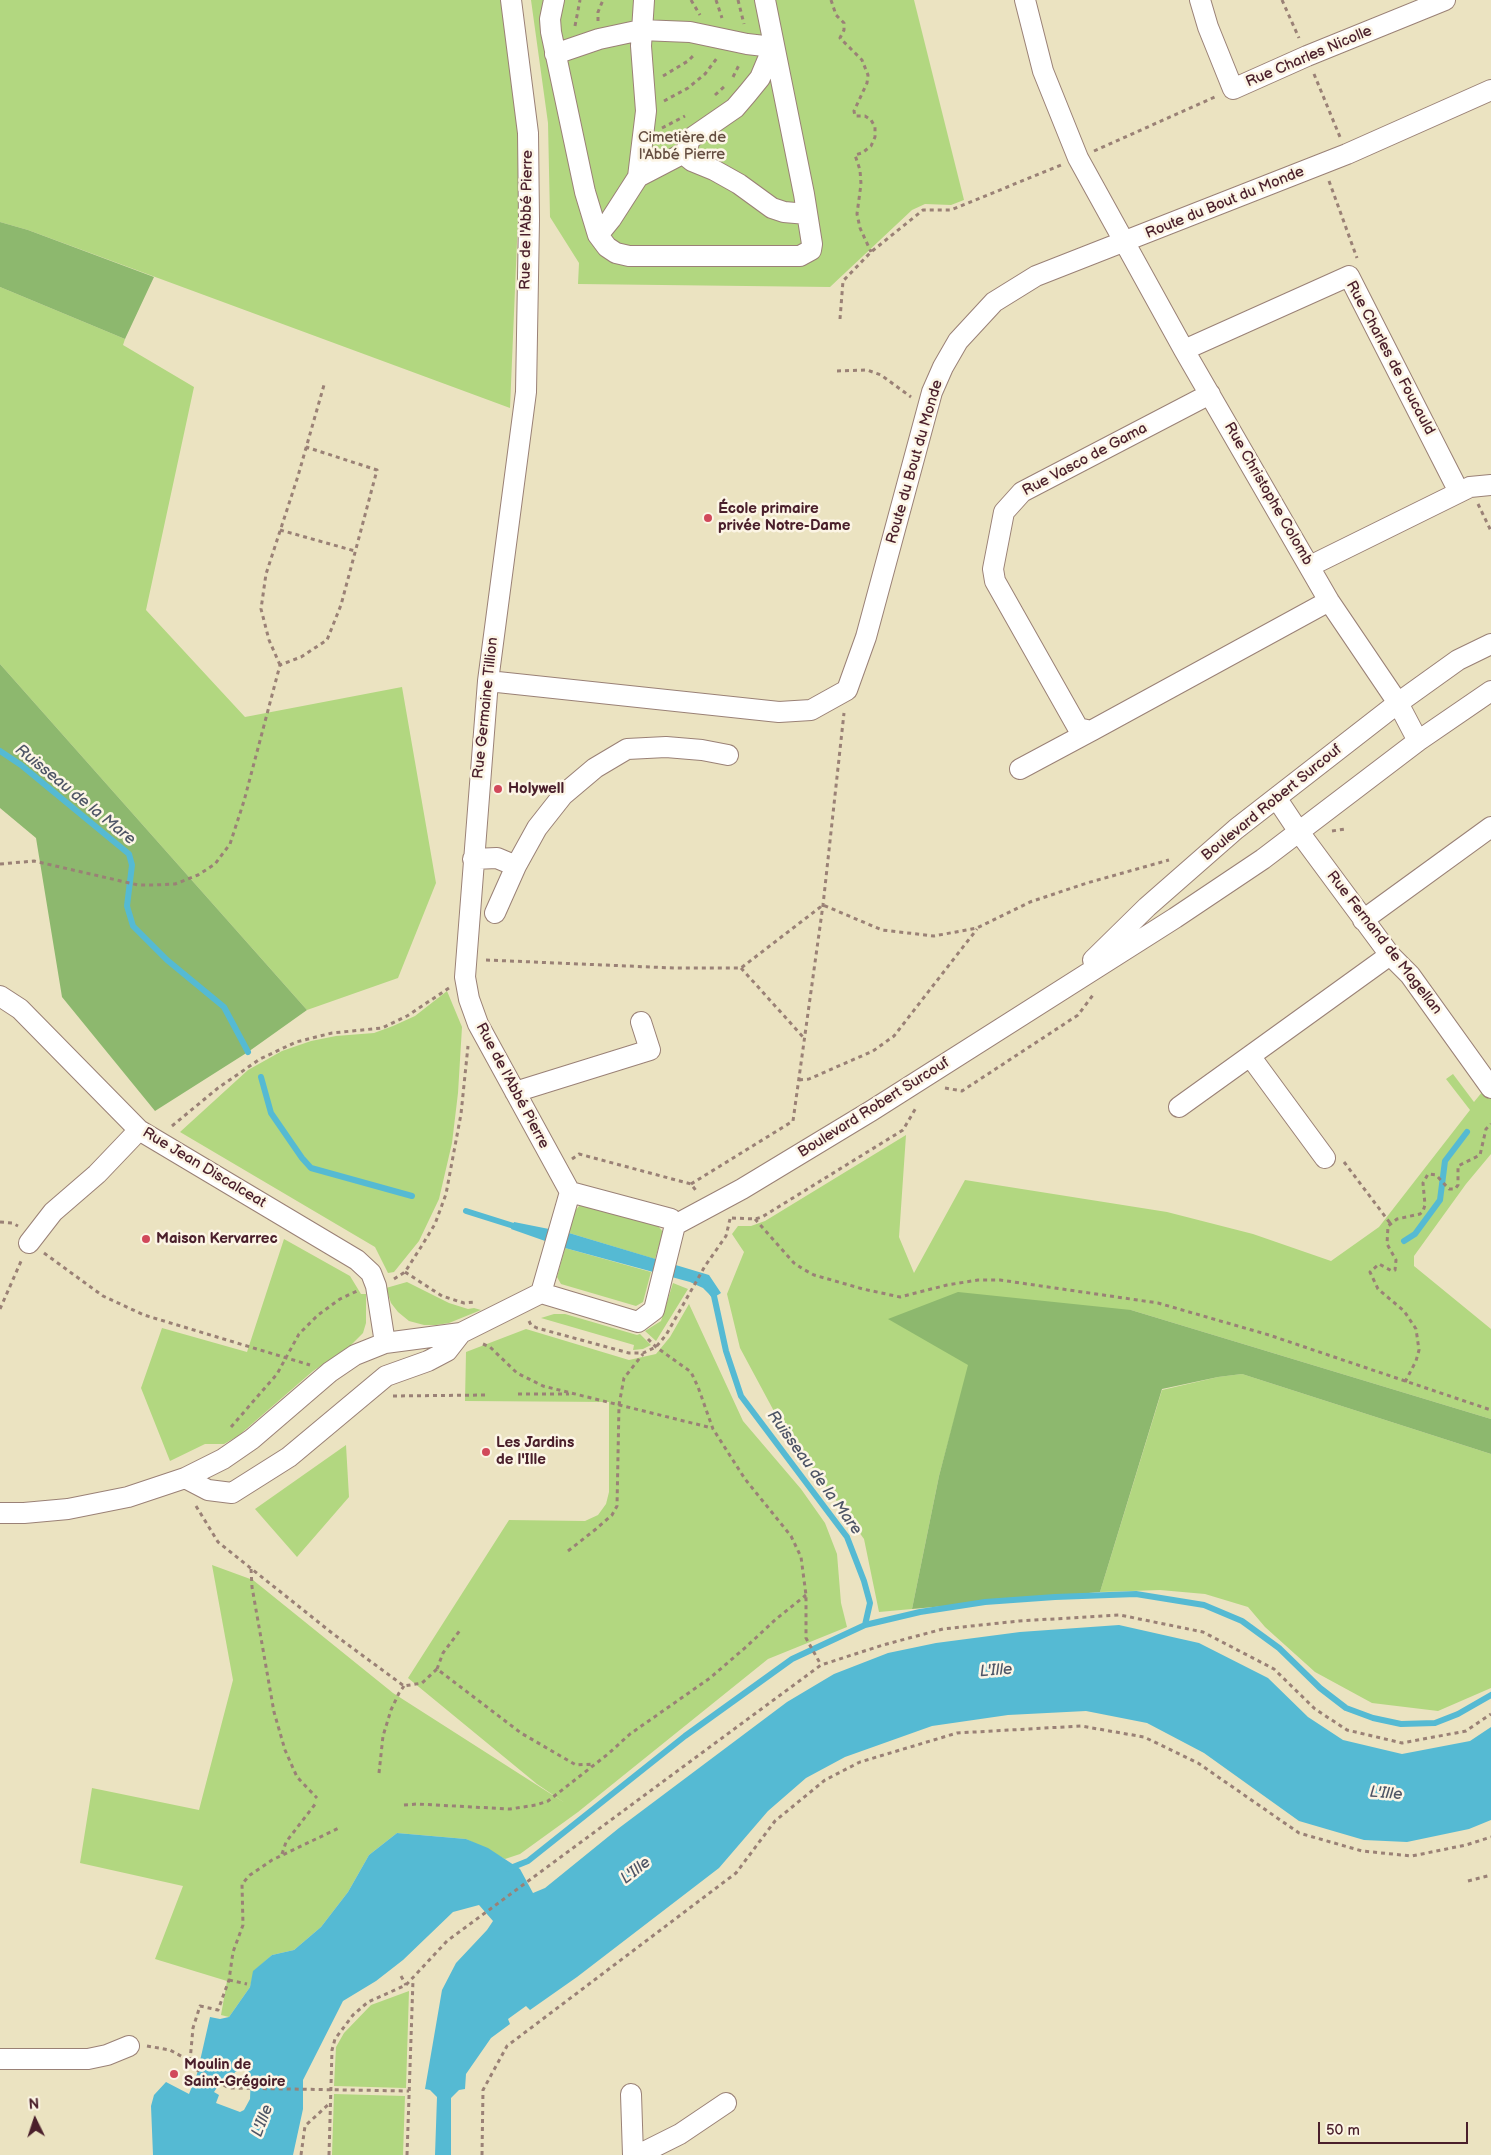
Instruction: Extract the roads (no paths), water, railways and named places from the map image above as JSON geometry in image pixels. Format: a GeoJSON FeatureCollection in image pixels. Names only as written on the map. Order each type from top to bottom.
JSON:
{"type":"FeatureCollection","features":[{"type":"Feature","properties":{"kind":"street","name":"Rue de l'Abbé Pierre"},"geometry":{"type":"LineString","coordinates":[[511,0],[527,124],[529,169],[526,392],[519,440]]}},
{"type":"Feature","properties":{"kind":"street"},"geometry":{"type":"LineString","coordinates":[[554,0],[550,19],[585,192],[598,235],[607,246],[616,253],[629,256],[800,256],[811,250],[812,244],[765,0]]}},
{"type":"Feature","properties":{"kind":"street"},"geometry":{"type":"LineString","coordinates":[[598,235],[638,177],[646,111],[642,30],[644,0]]}},
{"type":"Feature","properties":{"kind":"street","name":"Rue Christophe Colomb"},"geometry":{"type":"LineString","coordinates":[[1025,0],[1043,71],[1078,158],[1184,350],[1329,601],[1398,703],[1418,741]]}},
{"type":"Feature","properties":{"kind":"street","name":"Rue Charles Nicolle"},"geometry":{"type":"LineString","coordinates":[[1200,0],[1208,27],[1233,89],[1307,56],[1445,0]]}},
{"type":"Feature","properties":{"kind":"street"},"geometry":{"type":"LineString","coordinates":[[556,54],[618,34],[642,30],[690,32],[723,37],[747,44],[774,47]]}},
{"type":"Feature","properties":{"kind":"street"},"geometry":{"type":"LineString","coordinates":[[774,47],[760,78],[747,94],[729,112],[690,140],[686,152],[687,157],[692,161],[739,184],[772,208],[784,212],[807,214]]}},
{"type":"Feature","properties":{"kind":"street","name":"Route du Bout du Monde"},"geometry":{"type":"LineString","coordinates":[[488,681],[779,712],[811,710],[847,690],[866,637],[928,409],[943,368],[958,341],[994,302],[1036,276],[1348,154],[1491,90]]}},
{"type":"Feature","properties":{"kind":"street"},"geometry":{"type":"LineString","coordinates":[[638,177],[686,152]]}},
{"type":"Feature","properties":{"kind":"street","name":"Rue Charles de Foucauld"},"geometry":{"type":"LineString","coordinates":[[1184,350],[1349,276],[1465,490]]}},
{"type":"Feature","properties":{"kind":"street","name":"Rue Vasco de Gama"},"geometry":{"type":"LineString","coordinates":[[1091,731],[1078,728],[995,581],[993,569],[1004,512],[1022,492],[1210,394]]}},
{"type":"Feature","properties":{"kind":"street","name":"Rue Germaine Tillion"},"geometry":{"type":"LineString","coordinates":[[465,968],[488,681],[519,440]]}},
{"type":"Feature","properties":{"kind":"street"},"geometry":{"type":"LineString","coordinates":[[1310,566],[1465,490],[1491,485]]}},
{"type":"Feature","properties":{"kind":"street"},"geometry":{"type":"LineString","coordinates":[[1020,769],[1329,601]]}},
{"type":"Feature","properties":{"kind":"street","name":"Boulevard Robert Surcouf"},"geometry":{"type":"LineString","coordinates":[[1069,984],[1147,907],[1236,829],[1398,703],[1458,660],[1491,644]]}},
{"type":"Feature","properties":{"kind":"street","name":"Boulevard Robert Surcouf"},"geometry":{"type":"LineString","coordinates":[[673,1234],[708,1207],[871,1111],[1175,918],[1263,859],[1418,741],[1491,691]]}},
{"type":"Feature","properties":{"kind":"street"},"geometry":{"type":"LineString","coordinates":[[495,914],[516,866],[537,828],[564,795],[595,768],[627,749],[666,747],[702,750],[728,755]]}},
{"type":"Feature","properties":{"kind":"street","name":"Rue Fernand de Magellan"},"geometry":{"type":"LineString","coordinates":[[1277,799],[1363,920],[1390,956],[1410,975],[1491,1088]]}},
{"type":"Feature","properties":{"kind":"street"},"geometry":{"type":"LineString","coordinates":[[1363,920],[1490,829]]}},
{"type":"Feature","properties":{"kind":"street"},"geometry":{"type":"LineString","coordinates":[[473,858],[497,858],[516,866]]}},
{"type":"Feature","properties":{"kind":"street"},"geometry":{"type":"LineString","coordinates":[[1180,1106],[1390,956]]}},
{"type":"Feature","properties":{"kind":"street","name":"Rue de l'Abbé Pierre"},"geometry":{"type":"LineString","coordinates":[[465,968],[469,1000],[478,1024],[570,1192]]}},
{"type":"Feature","properties":{"kind":"street","name":"Rue Jean Discalceat"},"geometry":{"type":"LineString","coordinates":[[0,996],[20,1009],[147,1135],[357,1260],[371,1273],[376,1286],[385,1343]]}},
{"type":"Feature","properties":{"kind":"street"},"geometry":{"type":"LineString","coordinates":[[515,1092],[650,1050],[641,1022]]}},
{"type":"Feature","properties":{"kind":"street"},"geometry":{"type":"LineString","coordinates":[[1250,1056],[1325,1158]]}},
{"type":"Feature","properties":{"kind":"street"},"geometry":{"type":"LineString","coordinates":[[29,1243],[53,1212],[97,1174],[147,1135]]}},
{"type":"Feature","properties":{"kind":"street"},"geometry":{"type":"LineString","coordinates":[[0,1513],[24,1514],[68,1509],[128,1497],[186,1478],[223,1459],[252,1440],[330,1372],[355,1355],[385,1343],[461,1333],[521,1305],[541,1293],[570,1192],[671,1219],[673,1234],[654,1310],[638,1322],[541,1293]]}},
{"type":"Feature","properties":{"kind":"street"},"geometry":{"type":"LineString","coordinates":[[186,1478],[208,1490],[232,1493],[289,1456],[386,1376],[428,1361],[447,1351],[461,1333]]}},
{"type":"Feature","properties":{"kind":"street"},"geometry":{"type":"LineString","coordinates":[[0,2059],[88,2059],[107,2056],[128,2046]]}},
{"type":"Feature","properties":{"kind":"street"},"geometry":{"type":"LineString","coordinates":[[631,2094],[633,2155]]}},
{"type":"Feature","properties":{"kind":"street"},"geometry":{"type":"LineString","coordinates":[[638,2155],[680,2134],[726,2104]]}},
{"type":"Feature","properties":{"kind":"water"},"geometry":{"type":"Polygon","coordinates":[[[514,1222],[569,1233],[709,1275],[721,1293],[713,1298],[703,1288],[690,1282],[565,1248],[511,1229],[514,1222]]]}},
{"type":"Feature","properties":{"kind":"water","name":"L'Ille"},"geometry":{"type":"Polygon","coordinates":[[[1119,1625],[1199,1643],[1268,1678],[1308,1717],[1343,1740],[1402,1754],[1470,1741],[1491,1727],[1491,1820],[1469,1829],[1407,1842],[1364,1840],[1299,1821],[1204,1753],[1147,1723],[1086,1711],[1008,1715],[932,1726],[845,1757],[806,1778],[768,1811],[719,1868],[577,1977],[530,2010],[526,2006],[508,2019],[510,2024],[491,2038],[466,2074],[465,2089],[459,2090],[451,2098],[451,2155],[435,2155],[437,2097],[430,2090],[425,2089],[442,1990],[456,1963],[493,1921],[479,1905],[453,1912],[403,1960],[376,1981],[343,2001],[303,2080],[303,2109],[293,2155],[153,2155],[151,2106],[154,2095],[166,2082],[189,2094],[197,2074],[210,2017],[220,2019],[229,2017],[250,1987],[253,1971],[272,1955],[294,1950],[321,1927],[348,1892],[369,1855],[397,1833],[466,1839],[488,1848],[520,1869],[533,1893],[545,1888],[619,1828],[787,1702],[834,1674],[888,1653],[936,1643],[1020,1632],[1119,1625]],[[246,2069],[235,2072],[233,2077],[226,2081],[222,2080],[214,2092],[219,2095],[216,2103],[240,2112],[244,2110],[250,2099],[251,2074],[246,2069]]]}},
{"type":"Feature","properties":{"kind":"waterway","name":"Ruisseau de la Mare"},"geometry":{"type":"LineString","coordinates":[[0,751],[21,765],[129,854],[132,865],[127,906],[133,926],[167,960],[224,1007],[248,1052]]}},
{"type":"Feature","properties":{"kind":"waterway","name":"Ruisseau de la Mare"},"geometry":{"type":"LineString","coordinates":[[261,1077],[271,1113],[311,1168],[412,1196]]}},
{"type":"Feature","properties":{"kind":"waterway"},"geometry":{"type":"LineString","coordinates":[[1404,1241],[1415,1234],[1440,1200],[1445,1161],[1467,1132]]}},
{"type":"Feature","properties":{"kind":"waterway","name":"Ruisseau de la Mare"},"geometry":{"type":"LineString","coordinates":[[466,1211],[520,1228]]}},
{"type":"Feature","properties":{"kind":"waterway","name":"Ruisseau de la Mare"},"geometry":{"type":"LineString","coordinates":[[711,1291],[714,1296],[726,1351],[741,1396],[847,1537],[864,1581],[870,1603],[865,1625]]}},
{"type":"Feature","properties":{"kind":"waterway"},"geometry":{"type":"LineString","coordinates":[[508,1869],[528,1861],[685,1736],[792,1659],[865,1625],[920,1612],[985,1602],[1136,1594],[1204,1605],[1242,1621],[1279,1648],[1320,1688],[1346,1708],[1373,1718],[1401,1724],[1435,1723],[1458,1714],[1491,1695]]}},
{"type":"Feature","properties":{"kind":"place","name":"École primaire privée Notre-Dame"},"geometry":{"type":"Point","coordinates":[708,518]}},
{"type":"Feature","properties":{"kind":"place","name":"Holywell"},"geometry":{"type":"Point","coordinates":[498,789]}},
{"type":"Feature","properties":{"kind":"place","name":"Maison Kervarrec"},"geometry":{"type":"Point","coordinates":[146,1239]}},
{"type":"Feature","properties":{"kind":"place","name":"Les Jardins de l'Ille"},"geometry":{"type":"Point","coordinates":[486,1452]}},
{"type":"Feature","properties":{"kind":"place","name":"Moulin de Saint-Grégoire"},"geometry":{"type":"Point","coordinates":[174,2074]}},
{"type":"Feature","properties":{"kind":"park label","name":"Cimetière de l'Abbé Pierre"},"geometry":{"type":"Point","coordinates":[682,146]}}]}
